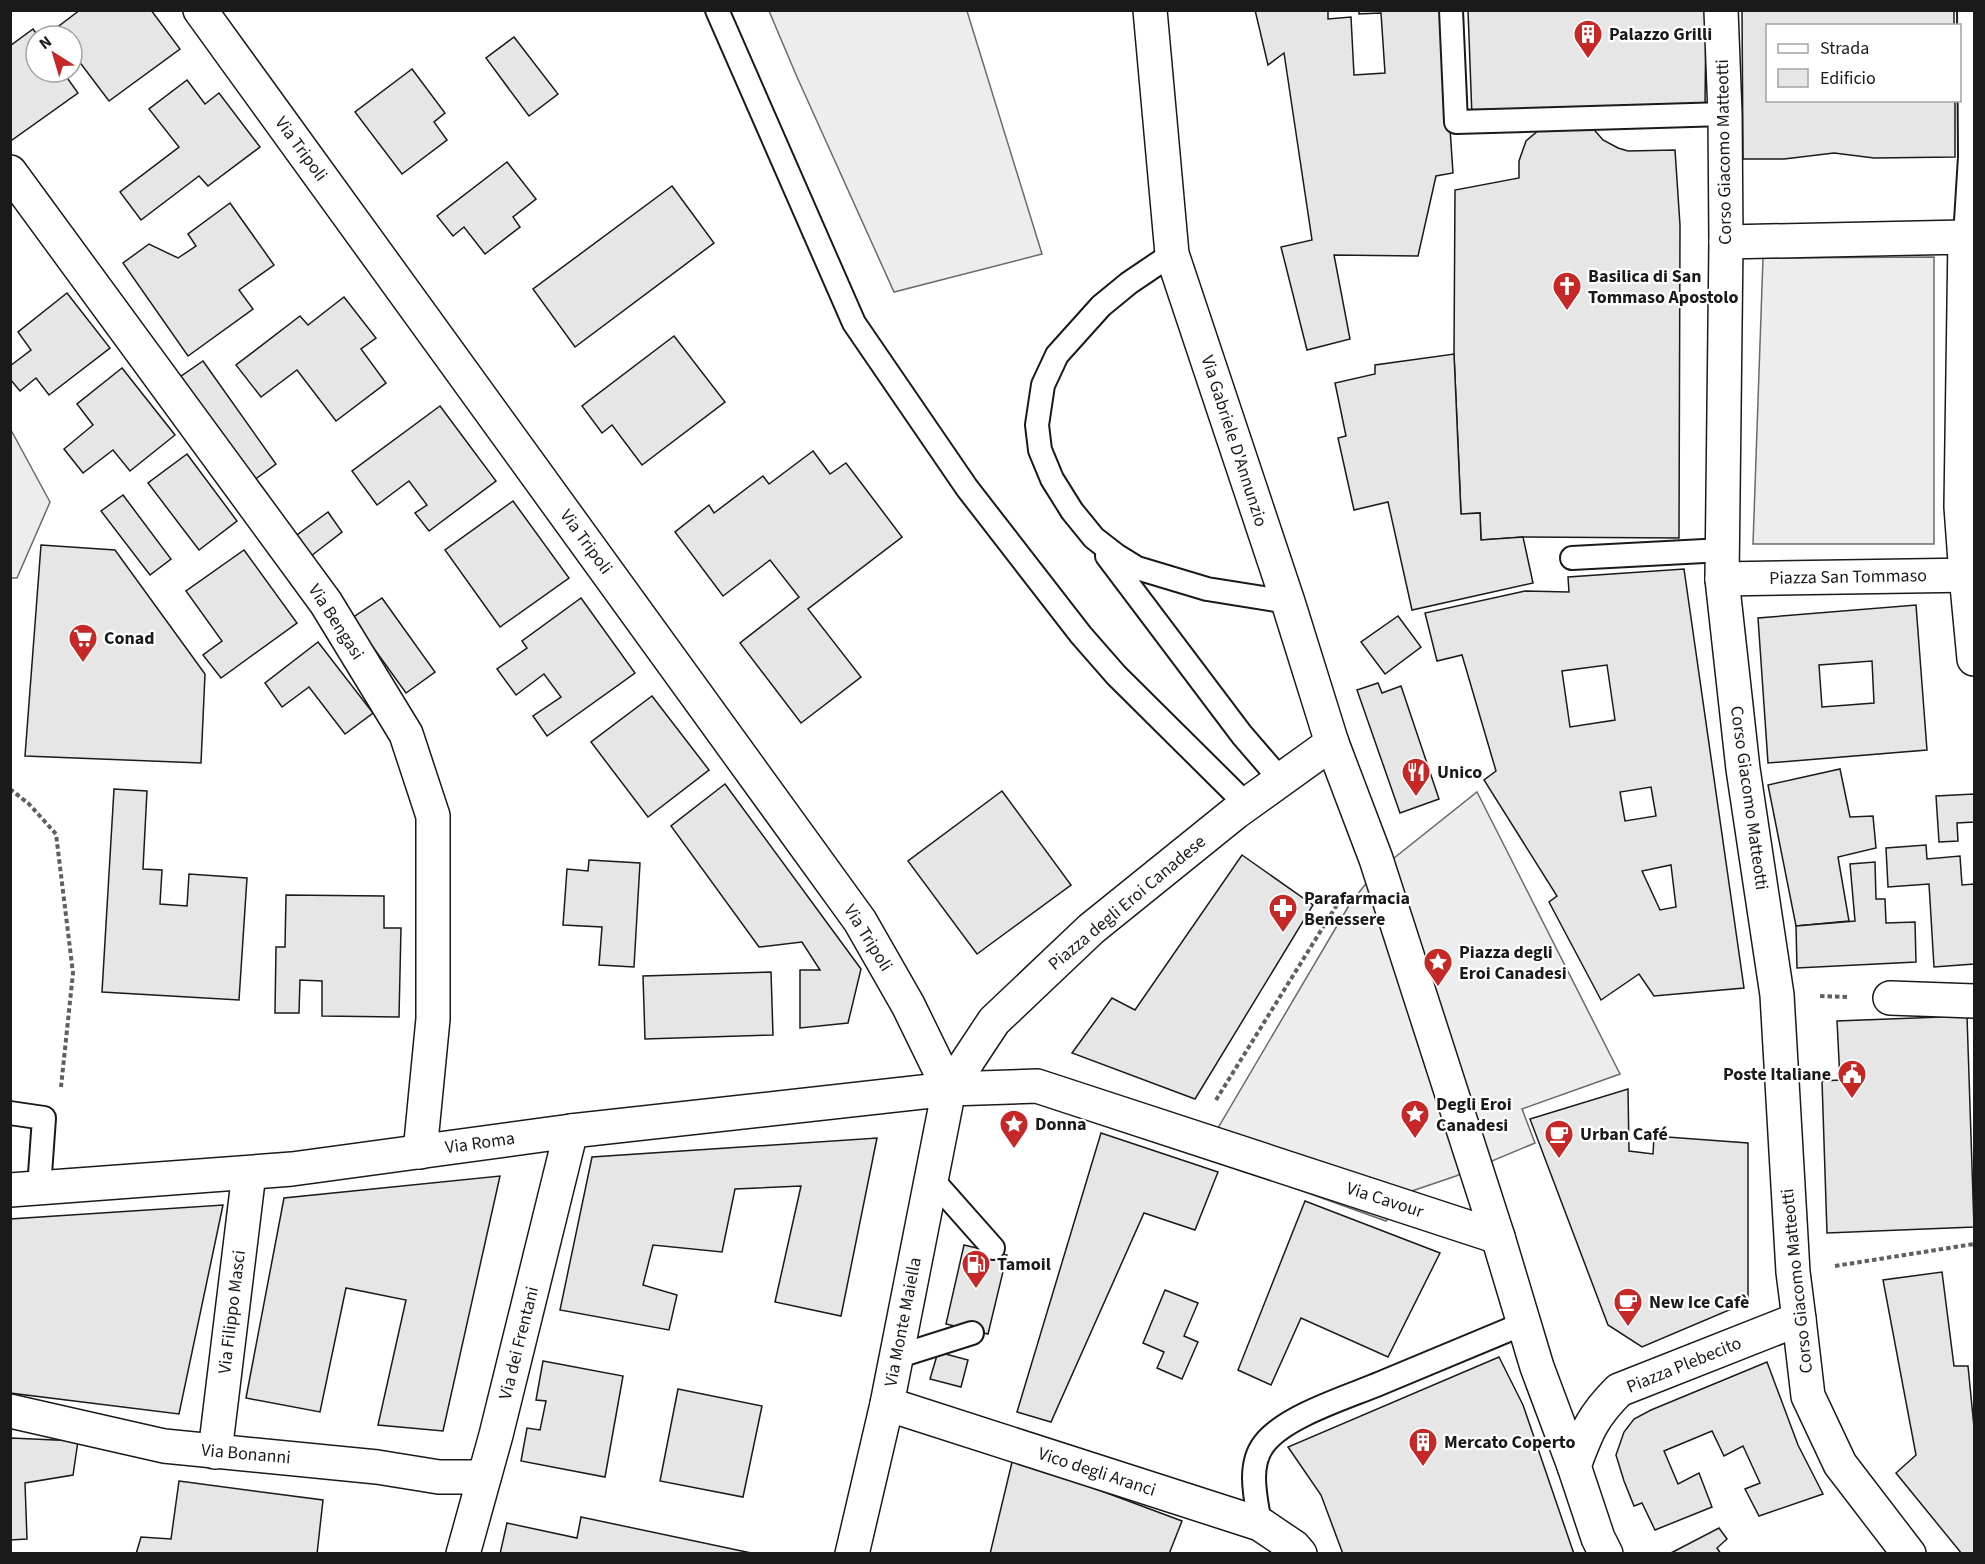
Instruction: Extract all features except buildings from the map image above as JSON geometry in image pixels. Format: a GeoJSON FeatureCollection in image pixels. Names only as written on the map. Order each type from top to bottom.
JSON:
{"type":"FeatureCollection","features":[{"type":"Feature","properties":{"kind":"street","name":"Via Tripoli"},"geometry":{"type":"LineString","coordinates":[[200,10],[860,921],[908,1005],[949,1089]]}},
{"type":"Feature","properties":{"kind":"street","name":"Via Gabriele D'Annunzio"},"geometry":{"type":"LineString","coordinates":[[1150,10],[1172,254],[1288,602],[1332,743],[1374,854]]}},
{"type":"Feature","properties":{"kind":"street","name":"Corso Giacomo Matteotti"},"geometry":{"type":"LineString","coordinates":[[1720,10],[1725,114],[1726,242],[1723,565],[1743,769],[1777,995],[1779,1062],[1798,1319],[1808,1396],[1840,1464],[1909,1554]]}},
{"type":"Feature","properties":{"kind":"street","name":"Via Bengasi"},"geometry":{"type":"LineString","coordinates":[[10,172],[326,603],[406,735],[433,816],[434,1019],[420,1152]]}},
{"type":"Feature","properties":{"kind":"street"},"geometry":{"type":"LineString","coordinates":[[1726,242],[1965,237],[1961,507],[1970,575],[1974,659]]}},
{"type":"Feature","properties":{"kind":"street","name":"Piazza San Tommaso"},"geometry":{"type":"LineString","coordinates":[[1723,565],[1970,575]]}},
{"type":"Feature","properties":{"kind":"street","name":"Piazza degli Eroi Canadese"},"geometry":{"type":"LineString","coordinates":[[949,1089],[994,1021],[1091,929],[1246,804],[1332,743]]}},
{"type":"Feature","properties":{"kind":"street"},"geometry":{"type":"LineString","coordinates":[[1374,854],[1538,1367],[1598,1538],[1606,1554]]}},
{"type":"Feature","properties":{"kind":"street"},"geometry":{"type":"LineString","coordinates":[[1890,998],[1974,1001]]}},
{"type":"Feature","properties":{"kind":"street","name":"Via Cavour"},"geometry":{"type":"LineString","coordinates":[[949,1089],[1037,1086],[1498,1237]]}},
{"type":"Feature","properties":{"kind":"street","name":"Via Roma"},"geometry":{"type":"LineString","coordinates":[[25,1189],[292,1169],[571,1131],[949,1089]]}},
{"type":"Feature","properties":{"kind":"street","name":"Via Monte Maiella"},"geometry":{"type":"LineString","coordinates":[[852,1554],[897,1357],[949,1089]]}},
{"type":"Feature","properties":{"kind":"street","name":"Via dei Frentani"},"geometry":{"type":"LineString","coordinates":[[463,1554],[571,1131]]}},
{"type":"Feature","properties":{"kind":"street","name":"Via Filippo Masci"},"geometry":{"type":"LineString","coordinates":[[215,1452],[249,1173]]}},
{"type":"Feature","properties":{"kind":"street","name":"Piazza Plebecito"},"geometry":{"type":"LineString","coordinates":[[1574,1466],[1590,1424],[1601,1408],[1619,1390],[1798,1319]]}},
{"type":"Feature","properties":{"kind":"street","name":"Vico degli Aranci"},"geometry":{"type":"LineString","coordinates":[[887,1404],[1260,1524],[1294,1547],[1300,1554]]}},
{"type":"Feature","properties":{"kind":"street","name":"Via Bonanni"},"geometry":{"type":"LineString","coordinates":[[10,1411],[164,1446],[377,1467],[439,1477],[484,1477]]}},
{"type":"Feature","properties":{"kind":"lane"},"geometry":{"type":"LineString","coordinates":[[717,10],[854,323],[967,488],[1081,635],[1116,675],[1246,804]]}},
{"type":"Feature","properties":{"kind":"lane"},"geometry":{"type":"LineString","coordinates":[[1451,10],[1456,122],[1725,114]]}},
{"type":"Feature","properties":{"kind":"lane"},"geometry":{"type":"LineString","coordinates":[[1965,237],[1970,157],[1970,10]]}},
{"type":"Feature","properties":{"kind":"lane"},"geometry":{"type":"LineString","coordinates":[[1172,254],[1129,283],[1101,306],[1057,354],[1043,385],[1037,425],[1040,450],[1052,479],[1072,512],[1242,735],[1280,779]]}},
{"type":"Feature","properties":{"kind":"lane"},"geometry":{"type":"LineString","coordinates":[[1094,538],[1137,568],[1207,589],[1288,602]]}},
{"type":"Feature","properties":{"kind":"lane"},"geometry":{"type":"LineString","coordinates":[[1572,558],[1723,565]]}},
{"type":"Feature","properties":{"kind":"lane"},"geometry":{"type":"LineString","coordinates":[[10,1113],[44,1118],[25,1189]]}},
{"type":"Feature","properties":{"kind":"lane"},"geometry":{"type":"LineString","coordinates":[[931,1178],[993,1248]]}},
{"type":"Feature","properties":{"kind":"lane"},"geometry":{"type":"LineString","coordinates":[[1260,1524],[1255,1491],[1255,1464],[1263,1445],[1278,1429],[1319,1409],[1525,1323]]}},
{"type":"Feature","properties":{"kind":"lane"},"geometry":{"type":"LineString","coordinates":[[897,1357],[972,1333]]}},
{"type":"Feature","properties":{"kind":"path"},"geometry":{"type":"LineString","coordinates":[[10,789],[29,804],[56,834],[73,973],[61,1091],[44,1118]]}},
{"type":"Feature","properties":{"kind":"path"},"geometry":{"type":"LineString","coordinates":[[1193,1137],[1374,854]]}},
{"type":"Feature","properties":{"kind":"path"},"geometry":{"type":"LineString","coordinates":[[1777,995],[1890,998]]}},
{"type":"Feature","properties":{"kind":"path"},"geometry":{"type":"LineString","coordinates":[[1793,1272],[1974,1244]]}},
{"type":"Feature","properties":{"kind":"shaded area"},"geometry":{"type":"Polygon","coordinates":[[[769,11],[967,11],[1042,254],[894,292],[769,11]]]}},
{"type":"Feature","properties":{"kind":"shaded area"},"geometry":{"type":"Polygon","coordinates":[[[1934,257],[1934,544],[1753,544],[1763,258],[1934,257]]]}},
{"type":"Feature","properties":{"kind":"shaded area"},"geometry":{"type":"Polygon","coordinates":[[[11,430],[50,502],[17,578],[11,578],[11,430]]]}},
{"type":"Feature","properties":{"kind":"shaded area","name":"Piazza degli Eroi Canadesi"},"geometry":{"type":"Polygon","coordinates":[[[1477,792],[1620,1074],[1522,1109],[1535,1143],[1456,1176],[1409,1192],[1386,1221],[1202,1155],[1351,902],[1374,874],[1477,792]]]}},
{"type":"Feature","properties":{"kind":"place","name":"Palazzo Grilli"},"geometry":{"type":"Point","coordinates":[1588,60]}},
{"type":"Feature","properties":{"kind":"place","name":"Basilica di San Tommaso Apostolo"},"geometry":{"type":"Point","coordinates":[1567,312]}},
{"type":"Feature","properties":{"kind":"place","name":"Conad"},"geometry":{"type":"Point","coordinates":[83,664]}},
{"type":"Feature","properties":{"kind":"place","name":"Unico"},"geometry":{"type":"Point","coordinates":[1416,798]}},
{"type":"Feature","properties":{"kind":"place","name":"Parafarmacia Benessere"},"geometry":{"type":"Point","coordinates":[1283,934]}},
{"type":"Feature","properties":{"kind":"place","name":"Piazza degli Eroi Canadesi"},"geometry":{"type":"Point","coordinates":[1438,988]}},
{"type":"Feature","properties":{"kind":"place","name":"Poste Italiane"},"geometry":{"type":"Point","coordinates":[1852,1100]}},
{"type":"Feature","properties":{"kind":"place","name":"Degli Eroi Canadesi"},"geometry":{"type":"Point","coordinates":[1415,1140]}},
{"type":"Feature","properties":{"kind":"place","name":"Donna"},"geometry":{"type":"Point","coordinates":[1014,1150]}},
{"type":"Feature","properties":{"kind":"place","name":"Urban Café"},"geometry":{"type":"Point","coordinates":[1559,1160]}},
{"type":"Feature","properties":{"kind":"place","name":"Tamoil"},"geometry":{"type":"Point","coordinates":[976,1290]}},
{"type":"Feature","properties":{"kind":"place","name":"New Ice Cafè"},"geometry":{"type":"Point","coordinates":[1628,1328]}},
{"type":"Feature","properties":{"kind":"place","name":"Mercato Coperto"},"geometry":{"type":"Point","coordinates":[1423,1468]}}]}
